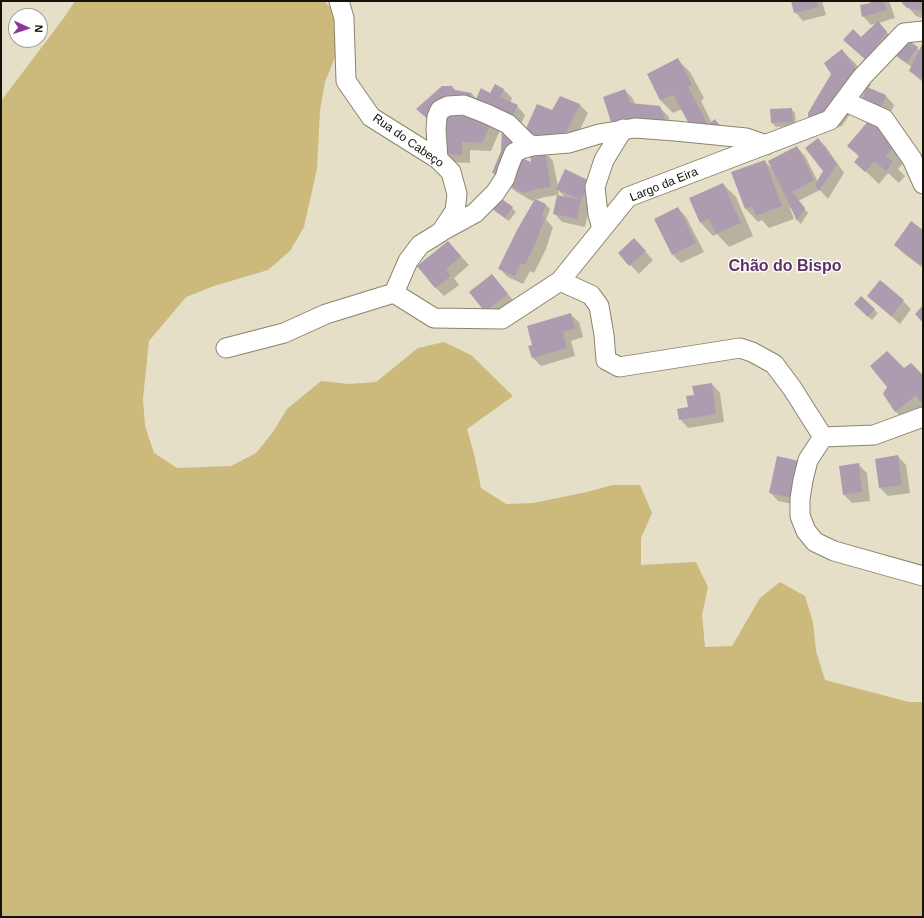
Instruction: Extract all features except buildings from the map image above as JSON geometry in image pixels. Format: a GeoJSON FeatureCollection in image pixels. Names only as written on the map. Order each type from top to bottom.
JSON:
{"type":"FeatureCollection","features":[{"type":"Feature","properties":{"kind":"street","name":"Rua do Cabeço"},"geometry":{"type":"LineString","coordinates":[[340,1],[344,18],[346,81],[371,117],[438,159],[451,172],[457,194],[455,211],[441,232],[420,245],[408,261],[394,293]]}},
{"type":"Feature","properties":{"kind":"street","name":"Largo da Eira"},"geometry":{"type":"LineString","coordinates":[[560,281],[628,197],[830,120],[862,77],[904,33],[923,31]]}},
{"type":"Feature","properties":{"kind":"street"},"geometry":{"type":"LineString","coordinates":[[844,101],[884,119],[912,159],[923,184]]}},
{"type":"Feature","properties":{"kind":"street"},"geometry":{"type":"LineString","coordinates":[[438,159],[436,129],[437,117],[440,110],[448,106],[464,105],[503,121],[532,146]]}},
{"type":"Feature","properties":{"kind":"street"},"geometry":{"type":"LineString","coordinates":[[441,232],[475,213],[495,193],[505,178],[514,153],[532,146],[569,143],[599,134],[635,128],[746,138],[766,145]]}},
{"type":"Feature","properties":{"kind":"street"},"geometry":{"type":"LineString","coordinates":[[602,229],[598,214],[595,187],[604,160],[623,129]]}},
{"type":"Feature","properties":{"kind":"street"},"geometry":{"type":"LineString","coordinates":[[226,348],[284,332],[326,314],[394,293],[434,318],[502,320],[560,281],[591,295],[599,306],[604,335],[606,360],[619,367],[740,348],[752,352],[774,364],[792,388],[823,437]]}},
{"type":"Feature","properties":{"kind":"street"},"geometry":{"type":"LineString","coordinates":[[823,437],[874,435],[923,417]]}},
{"type":"Feature","properties":{"kind":"street"},"geometry":{"type":"LineString","coordinates":[[823,437],[808,460],[803,480],[800,499],[800,516],[806,531],[815,542],[834,551],[923,576]]}},
{"type":"Feature","properties":{"kind":"shaded area"},"geometry":{"type":"Polygon","coordinates":[[[75,1],[322,1],[334,11],[336,55],[325,82],[320,110],[317,169],[304,227],[290,251],[268,270],[214,286],[186,297],[149,341],[143,398],[145,426],[154,453],[177,468],[231,466],[256,453],[273,432],[287,409],[321,381],[349,384],[376,382],[418,348],[444,342],[471,355],[513,396],[467,429],[481,488],[506,504],[533,503],[613,485],[640,485],[652,513],[641,538],[641,565],[696,562],[708,587],[702,615],[705,647],[732,646],[760,598],[780,582],[805,596],[813,622],[816,651],[825,680],[909,702],[923,702],[923,917],[1,917],[1,101],[41,48],[48,48],[48,39],[75,1]]]}},
{"type":"Feature","properties":{"kind":"district","name":"Chão do Bispo"},"geometry":{"type":"Point","coordinates":[785,267]}}]}
